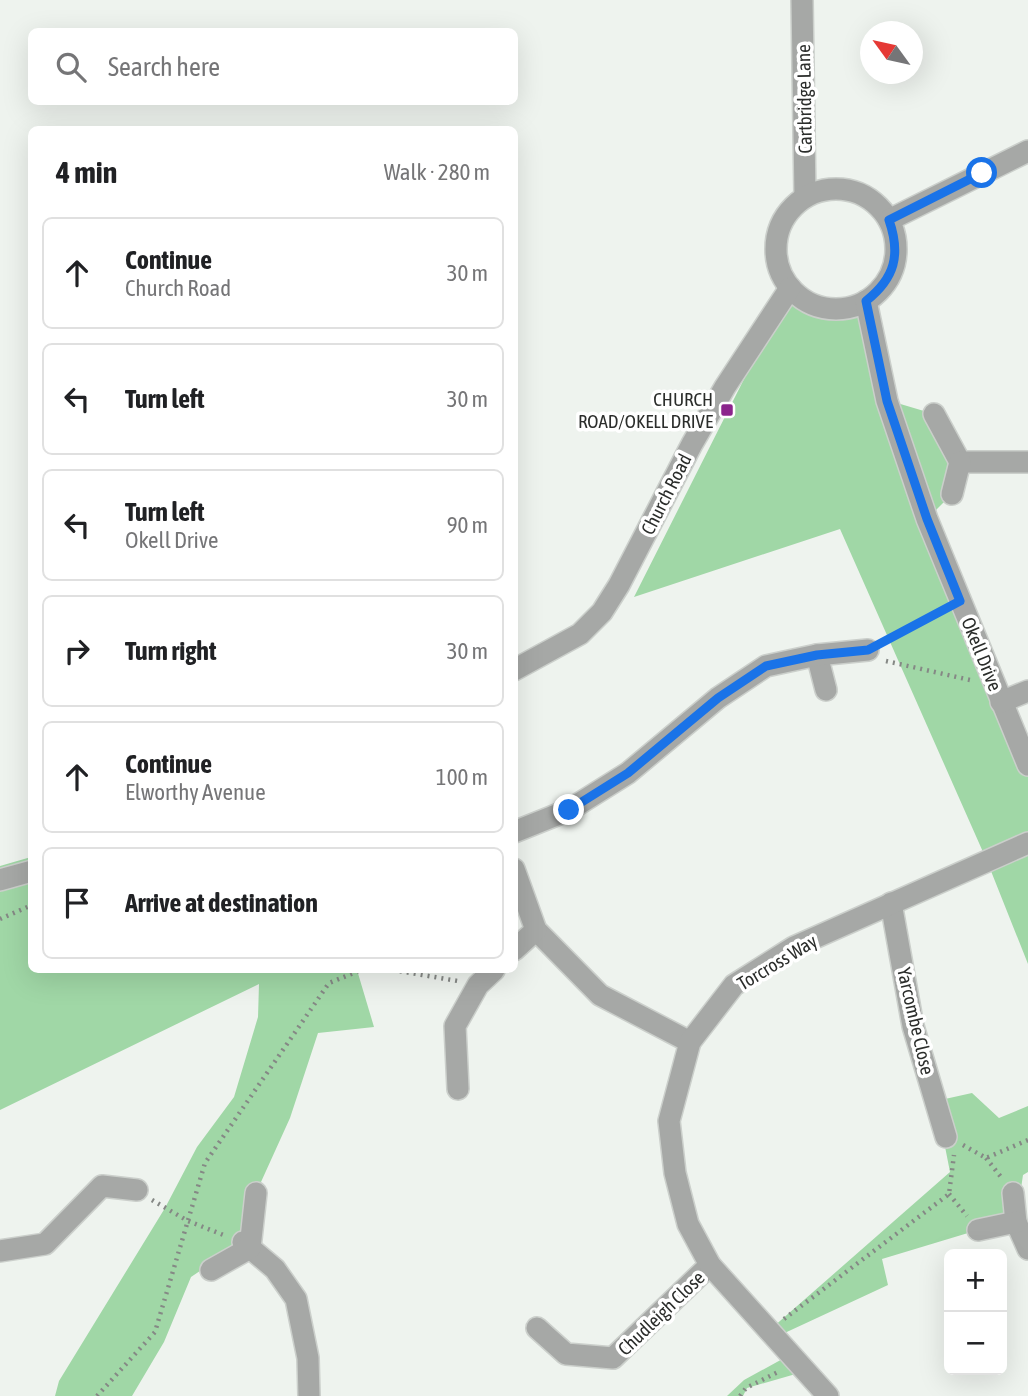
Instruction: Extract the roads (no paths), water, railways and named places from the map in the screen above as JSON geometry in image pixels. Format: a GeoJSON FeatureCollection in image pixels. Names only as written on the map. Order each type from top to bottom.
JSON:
{"type":"FeatureCollection","features":[{"type":"Feature","properties":{"kind":"street","name":"Cartbridge Lane"},"geometry":{"type":"LineString","coordinates":[[802,0],[805,197]]}},
{"type":"Feature","properties":{"kind":"street"},"geometry":{"type":"LineString","coordinates":[[889,220],[1028,151]]}},
{"type":"Feature","properties":{"kind":"street"},"geometry":{"type":"LineString","coordinates":[[842,189],[861,194],[877,205],[889,220],[895,238],[896,256],[891,274],[880,290],[866,301],[844,308],[821,308],[804,300],[790,288],[782,276],[776,259],[776,241],[791,209],[805,197],[823,190],[842,189]]}},
{"type":"Feature","properties":{"kind":"street","name":"Church Road"},"geometry":{"type":"LineString","coordinates":[[518,668],[580,634],[602,612],[725,387],[790,288]]}},
{"type":"Feature","properties":{"kind":"street","name":"Okell Drive"},"geometry":{"type":"LineString","coordinates":[[866,301],[887,401],[927,519],[1028,765]]}},
{"type":"Feature","properties":{"kind":"street"},"geometry":{"type":"LineString","coordinates":[[934,414],[960,462],[952,494]]}},
{"type":"Feature","properties":{"kind":"street"},"geometry":{"type":"LineString","coordinates":[[960,462],[1028,462]]}},
{"type":"Feature","properties":{"kind":"street"},"geometry":{"type":"LineString","coordinates":[[518,829],[569,810],[628,773],[718,698],[766,666],[817,655],[868,650]]}},
{"type":"Feature","properties":{"kind":"street"},"geometry":{"type":"LineString","coordinates":[[817,655],[826,691]]}},
{"type":"Feature","properties":{"kind":"street"},"geometry":{"type":"LineString","coordinates":[[998,694],[1028,691]]}},
{"type":"Feature","properties":{"kind":"street","name":"Torcross Way"},"geometry":{"type":"LineString","coordinates":[[828,1396],[710,1265],[688,1224],[675,1173],[669,1121],[690,1042],[734,985],[794,947],[1028,844]]}},
{"type":"Feature","properties":{"kind":"street"},"geometry":{"type":"LineString","coordinates":[[0,880],[28,872]]}},
{"type":"Feature","properties":{"kind":"street"},"geometry":{"type":"LineString","coordinates":[[518,880],[536,930],[600,995],[690,1042]]}},
{"type":"Feature","properties":{"kind":"street","name":"Yarcombe Close"},"geometry":{"type":"LineString","coordinates":[[891,903],[913,1026],[952,1139]]}},
{"type":"Feature","properties":{"kind":"street"},"geometry":{"type":"LineString","coordinates":[[518,946],[536,930]]}},
{"type":"Feature","properties":{"kind":"street"},"geometry":{"type":"LineString","coordinates":[[458,1089],[456,1027],[478,985],[491,973]]}},
{"type":"Feature","properties":{"kind":"street"},"geometry":{"type":"LineString","coordinates":[[0,1251],[45,1244],[102,1186],[137,1190]]}},
{"type":"Feature","properties":{"kind":"street"},"geometry":{"type":"LineString","coordinates":[[211,1270],[246,1245],[257,1193]]}},
{"type":"Feature","properties":{"kind":"street"},"geometry":{"type":"LineString","coordinates":[[1013,1193],[1016,1222],[1028,1249]]}},
{"type":"Feature","properties":{"kind":"street"},"geometry":{"type":"LineString","coordinates":[[978,1230],[1016,1222]]}},
{"type":"Feature","properties":{"kind":"street"},"geometry":{"type":"LineString","coordinates":[[246,1245],[275,1269],[296,1299],[308,1358],[309,1396]]}},
{"type":"Feature","properties":{"kind":"street","name":"Chudleigh Close"},"geometry":{"type":"LineString","coordinates":[[537,1328],[566,1354],[613,1358],[710,1265]]}},
{"type":"Feature","properties":{"kind":"place","name":"CHURCH ROAD/OKELL DRIVE"},"geometry":{"type":"Point","coordinates":[727,410]}}]}
